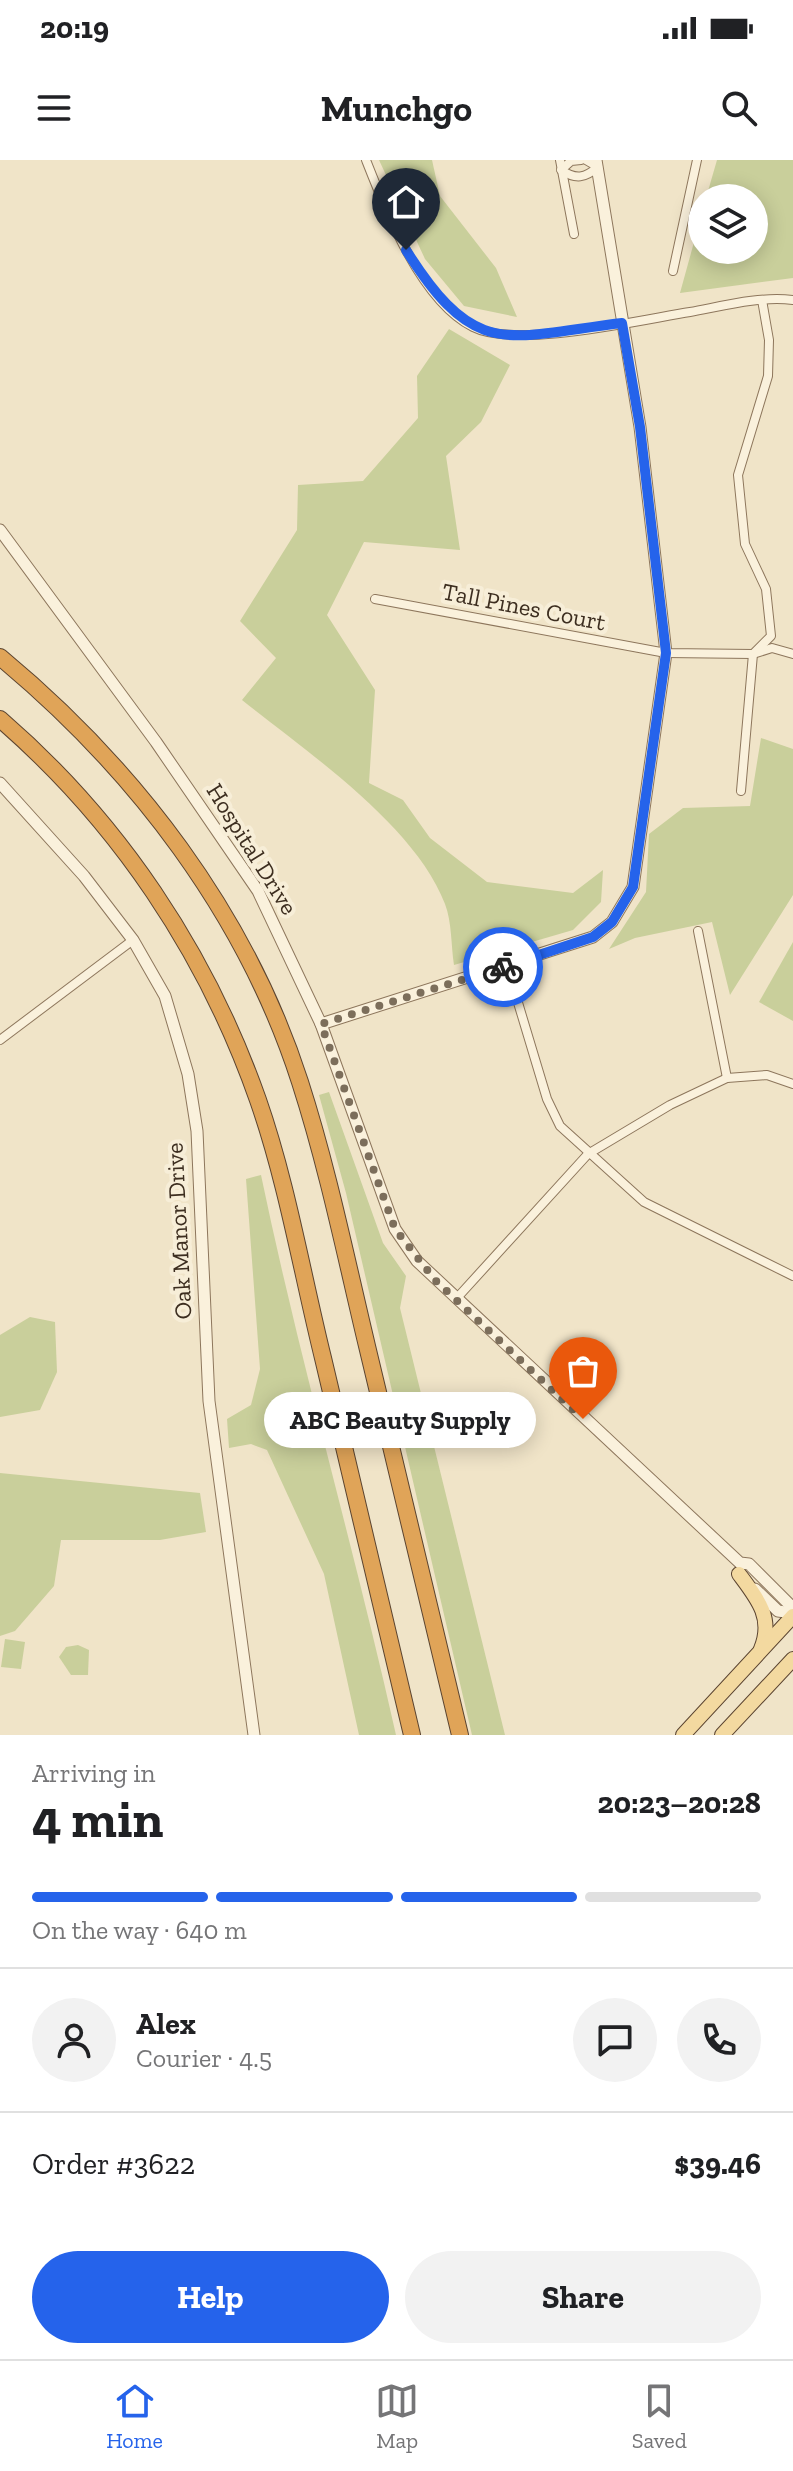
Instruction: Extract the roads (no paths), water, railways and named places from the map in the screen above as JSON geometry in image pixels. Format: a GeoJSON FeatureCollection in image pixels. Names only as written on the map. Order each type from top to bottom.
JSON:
{"type":"FeatureCollection","features":[{"type":"Feature","properties":{"kind":"highway"},"geometry":{"type":"LineString","coordinates":[[0,657],[63,712],[157,816],[228,923],[282,1032],[322,1157],[460,1735]]}},
{"type":"Feature","properties":{"kind":"highway"},"geometry":{"type":"LineString","coordinates":[[0,720],[33,747],[90,807],[157,896],[192,953],[240,1054],[277,1167],[412,1735]]}},
{"type":"Feature","properties":{"kind":"main road"},"geometry":{"type":"LineString","coordinates":[[739,1569],[764,1614],[764,1640],[759,1652]]}},
{"type":"Feature","properties":{"kind":"main road"},"geometry":{"type":"LineString","coordinates":[[683,1735],[793,1612]]}},
{"type":"Feature","properties":{"kind":"main road"},"geometry":{"type":"LineString","coordinates":[[722,1735],[793,1659]]}},
{"type":"Feature","properties":{"kind":"street"},"geometry":{"type":"LineString","coordinates":[[366,160],[394,231],[410,256],[451,312],[472,327],[494,335],[521,336],[762,300],[793,300]]}},
{"type":"Feature","properties":{"kind":"street"},"geometry":{"type":"LineString","coordinates":[[560,160],[574,234]]}},
{"type":"Feature","properties":{"kind":"street"},"geometry":{"type":"LineString","coordinates":[[561,170],[571,161],[584,160],[597,164]]}},
{"type":"Feature","properties":{"kind":"street"},"geometry":{"type":"LineString","coordinates":[[673,271],[697,160]]}},
{"type":"Feature","properties":{"kind":"street"},"geometry":{"type":"LineString","coordinates":[[321,1024],[593,937],[612,922],[633,887],[666,653],[640,427],[597,164]]}},
{"type":"Feature","properties":{"kind":"street"},"geometry":{"type":"LineString","coordinates":[[561,170],[572,177],[588,176],[597,164]]}},
{"type":"Feature","properties":{"kind":"street"},"geometry":{"type":"LineString","coordinates":[[741,791],[753,654],[771,636],[766,589],[745,544],[738,475],[768,376],[769,340],[762,300]]}},
{"type":"Feature","properties":{"kind":"street","name":"Hospital Drive"},"geometry":{"type":"LineString","coordinates":[[0,530],[156,742],[258,891],[321,1024],[395,1229],[417,1261],[739,1569],[778,1611],[793,1612]]}},
{"type":"Feature","properties":{"kind":"street","name":"Tall Pines Court"},"geometry":{"type":"LineString","coordinates":[[375,599],[666,653],[753,654],[772,648],[793,654]]}},
{"type":"Feature","properties":{"kind":"street","name":"Oak Manor Drive"},"geometry":{"type":"LineString","coordinates":[[0,783],[84,876],[133,940],[165,996],[188,1074],[197,1131],[209,1401],[254,1735]]}},
{"type":"Feature","properties":{"kind":"street"},"geometry":{"type":"LineString","coordinates":[[698,931],[727,1078]]}},
{"type":"Feature","properties":{"kind":"street"},"geometry":{"type":"LineString","coordinates":[[0,1040],[133,940]]}},
{"type":"Feature","properties":{"kind":"street"},"geometry":{"type":"LineString","coordinates":[[516,996],[547,1099],[560,1126],[644,1202],[793,1276]]}},
{"type":"Feature","properties":{"kind":"street"},"geometry":{"type":"LineString","coordinates":[[456,1299],[588,1154],[670,1105],[727,1078],[767,1075],[793,1084]]}},
{"type":"Feature","properties":{"kind":"place","name":"ABC Beauty Supply"},"geometry":{"type":"Point","coordinates":[583,1419]}}]}
